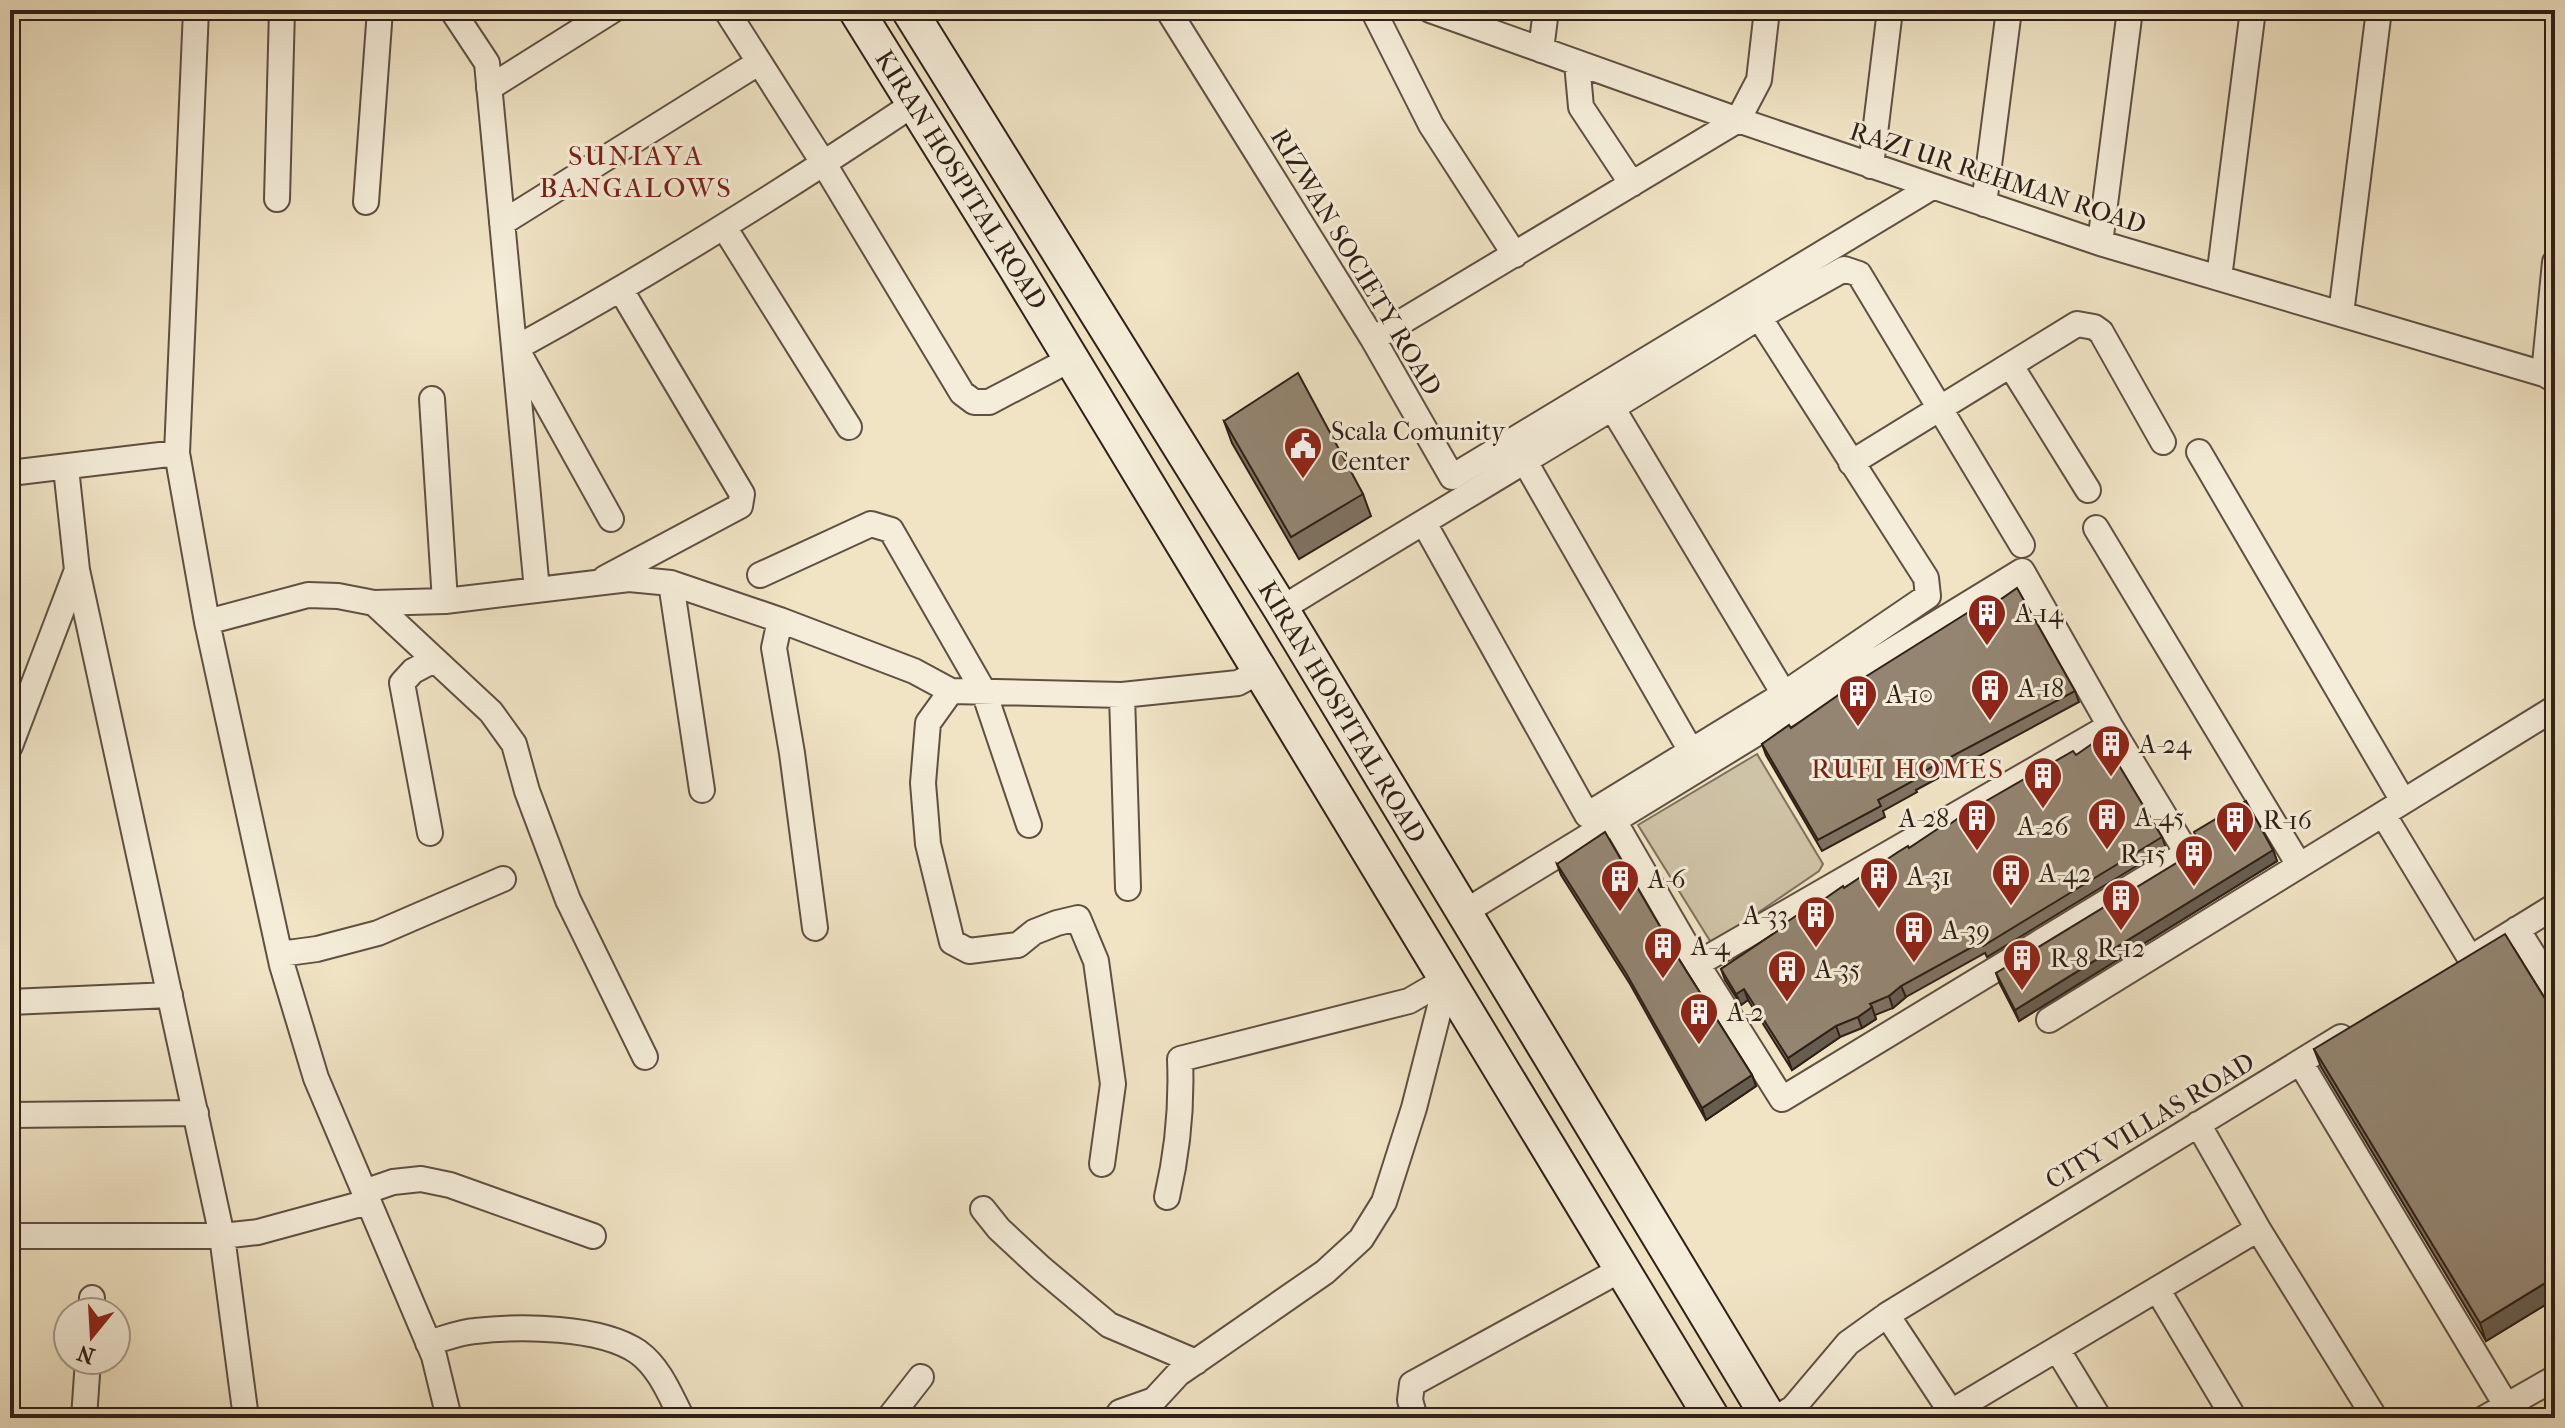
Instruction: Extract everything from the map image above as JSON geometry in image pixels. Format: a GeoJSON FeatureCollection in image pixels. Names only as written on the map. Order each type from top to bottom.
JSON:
{"type":"FeatureCollection","features":[{"type":"Feature","properties":{"kind":"main road","name":"KIRAN HOSPITAL ROAD"},"geometry":{"type":"LineString","coordinates":[[856,10],[1071,359],[1712,1418]]}},
{"type":"Feature","properties":{"kind":"main road","name":"KIRAN HOSPITAL ROAD"},"geometry":{"type":"LineString","coordinates":[[909,10],[930,39],[1281,609],[1463,913],[1784,1416]]}},
{"type":"Feature","properties":{"kind":"main road"},"geometry":{"type":"LineString","coordinates":[[890,64],[930,39]]}},
{"type":"Feature","properties":{"kind":"street"},"geometry":{"type":"LineString","coordinates":[[196,10],[177,453],[207,622],[280,954],[316,1078],[428,1343],[449,1418]]}},
{"type":"Feature","properties":{"kind":"street"},"geometry":{"type":"LineString","coordinates":[[277,199],[282,10]]}},
{"type":"Feature","properties":{"kind":"street"},"geometry":{"type":"LineString","coordinates":[[366,202],[380,10]]}},
{"type":"Feature","properties":{"kind":"street"},"geometry":{"type":"LineString","coordinates":[[452,10],[487,63],[537,590]]}},
{"type":"Feature","properties":{"kind":"street"},"geometry":{"type":"LineString","coordinates":[[726,10],[824,164],[962,393],[974,402],[989,402],[1071,359]]}},
{"type":"Feature","properties":{"kind":"street","name":"RIZWAN SOCIETY ROAD"},"geometry":{"type":"LineString","coordinates":[[1168,10],[1373,339],[1452,477],[1932,187]]}},
{"type":"Feature","properties":{"kind":"street"},"geometry":{"type":"LineString","coordinates":[[1373,10],[1431,125],[1515,255]]}},
{"type":"Feature","properties":{"kind":"street","name":"RAZI UR REHMAN ROAD"},"geometry":{"type":"LineString","coordinates":[[1430,10],[1738,120],[2100,243],[2550,377]]}},
{"type":"Feature","properties":{"kind":"street"},"geometry":{"type":"LineString","coordinates":[[1541,50],[1546,10]]}},
{"type":"Feature","properties":{"kind":"street"},"geometry":{"type":"LineString","coordinates":[[1373,339],[1738,120],[1759,80],[1767,10]]}},
{"type":"Feature","properties":{"kind":"street"},"geometry":{"type":"LineString","coordinates":[[1871,166],[1890,10]]}},
{"type":"Feature","properties":{"kind":"street"},"geometry":{"type":"LineString","coordinates":[[1984,204],[2009,10]]}},
{"type":"Feature","properties":{"kind":"street"},"geometry":{"type":"LineString","coordinates":[[2100,243],[2130,10]]}},
{"type":"Feature","properties":{"kind":"street"},"geometry":{"type":"LineString","coordinates":[[2219,278],[2253,10]]}},
{"type":"Feature","properties":{"kind":"street"},"geometry":{"type":"LineString","coordinates":[[2341,314],[2379,10]]}},
{"type":"Feature","properties":{"kind":"street"},"geometry":{"type":"LineString","coordinates":[[489,88],[599,14]]}},
{"type":"Feature","properties":{"kind":"street"},"geometry":{"type":"LineString","coordinates":[[502,223],[758,63]]}},
{"type":"Feature","properties":{"kind":"street"},"geometry":{"type":"LineString","coordinates":[[1577,63],[1581,107],[1632,184]]}},
{"type":"Feature","properties":{"kind":"street"},"geometry":{"type":"LineString","coordinates":[[516,348],[621,290],[724,227],[915,103]]}},
{"type":"Feature","properties":{"kind":"street"},"geometry":{"type":"LineString","coordinates":[[724,227],[849,427]]}},
{"type":"Feature","properties":{"kind":"street"},"geometry":{"type":"LineString","coordinates":[[2550,377],[2555,262]]}},
{"type":"Feature","properties":{"kind":"street"},"geometry":{"type":"LineString","coordinates":[[1281,609],[1759,317],[1844,269],[1859,274],[2022,545]]}},
{"type":"Feature","properties":{"kind":"street"},"geometry":{"type":"LineString","coordinates":[[596,583],[740,506],[742,494],[621,290]]}},
{"type":"Feature","properties":{"kind":"street"},"geometry":{"type":"LineString","coordinates":[[1424,523],[1587,815],[1784,694],[1928,596],[1926,578],[1759,317]]}},
{"type":"Feature","properties":{"kind":"street"},"geometry":{"type":"LineString","coordinates":[[1851,463],[2077,324],[2094,327],[2101,332],[2163,442]]}},
{"type":"Feature","properties":{"kind":"street"},"geometry":{"type":"LineString","coordinates":[[516,348],[611,519]]}},
{"type":"Feature","properties":{"kind":"street"},"geometry":{"type":"LineString","coordinates":[[2011,366],[2088,490]]}},
{"type":"Feature","properties":{"kind":"street"},"geometry":{"type":"LineString","coordinates":[[432,399],[445,601]]}},
{"type":"Feature","properties":{"kind":"street"},"geometry":{"type":"LineString","coordinates":[[1613,409],[1784,694]]}},
{"type":"Feature","properties":{"kind":"street"},"geometry":{"type":"LineString","coordinates":[[2199,452],[2393,807],[2470,958]]}},
{"type":"Feature","properties":{"kind":"street"},"geometry":{"type":"LineString","coordinates":[[10,473],[177,453]]}},
{"type":"Feature","properties":{"kind":"street"},"geometry":{"type":"LineString","coordinates":[[1524,460],[1691,751]]}},
{"type":"Feature","properties":{"kind":"street"},"geometry":{"type":"LineString","coordinates":[[66,468],[77,570],[222,1236],[246,1418]]}},
{"type":"Feature","properties":{"kind":"street"},"geometry":{"type":"LineString","coordinates":[[760,575],[871,524],[891,530],[984,692],[1029,825]]}},
{"type":"Feature","properties":{"kind":"street"},"geometry":{"type":"LineString","coordinates":[[2096,528],[2299,865]]}},
{"type":"Feature","properties":{"kind":"street"},"geometry":{"type":"LineString","coordinates":[[10,746],[77,570]]}},
{"type":"Feature","properties":{"kind":"street"},"geometry":{"type":"LineString","coordinates":[[1463,913],[1613,819],[2023,571],[2186,853],[1783,1099],[1697,964],[1613,819]]}},
{"type":"Feature","properties":{"kind":"street"},"geometry":{"type":"LineString","coordinates":[[207,622],[308,595],[338,596],[374,603],[445,601],[629,579],[671,583],[780,620],[914,671],[951,691],[1122,695],[1238,683],[1260,671]]}},
{"type":"Feature","properties":{"kind":"street"},"geometry":{"type":"LineString","coordinates":[[671,583],[702,790]]}},
{"type":"Feature","properties":{"kind":"street"},"geometry":{"type":"LineString","coordinates":[[374,603],[491,712],[514,744],[527,791],[568,900],[645,1057]]}},
{"type":"Feature","properties":{"kind":"street"},"geometry":{"type":"LineString","coordinates":[[780,620],[774,648],[792,753],[815,928]]}},
{"type":"Feature","properties":{"kind":"street"},"geometry":{"type":"LineString","coordinates":[[430,833],[402,683],[413,671],[434,660]]}},
{"type":"Feature","properties":{"kind":"street"},"geometry":{"type":"LineString","coordinates":[[951,691],[928,723],[923,783],[928,844],[952,942],[969,951],[1018,945],[1034,932],[1078,918],[1096,961],[1113,1084],[1102,1164]]}},
{"type":"Feature","properties":{"kind":"street"},"geometry":{"type":"LineString","coordinates":[[1122,695],[1128,888]]}},
{"type":"Feature","properties":{"kind":"street"},"geometry":{"type":"LineString","coordinates":[[2049,1020],[2555,708]]}},
{"type":"Feature","properties":{"kind":"street"},"geometry":{"type":"LineString","coordinates":[[1697,964],[2110,726]]}},
{"type":"Feature","properties":{"kind":"street"},"geometry":{"type":"LineString","coordinates":[[280,954],[317,949],[378,933],[503,879]]}},
{"type":"Feature","properties":{"kind":"street"},"geometry":{"type":"LineString","coordinates":[[2444,974],[2555,906]]}},
{"type":"Feature","properties":{"kind":"street"},"geometry":{"type":"LineString","coordinates":[[2517,929],[2555,990]]}},
{"type":"Feature","properties":{"kind":"street"},"geometry":{"type":"LineString","coordinates":[[1167,1197],[1177,1156],[1182,1100],[1180,1059],[1409,1001],[1447,979]]}},
{"type":"Feature","properties":{"kind":"street"},"geometry":{"type":"LineString","coordinates":[[1116,1418],[1120,1412],[1154,1400],[1178,1374],[1325,1272],[1361,1239],[1384,1202],[1414,1108],[1447,979]]}},
{"type":"Feature","properties":{"kind":"street"},"geometry":{"type":"LineString","coordinates":[[10,1002],[170,995]]}},
{"type":"Feature","properties":{"kind":"street","name":"CITY VILLAS ROAD"},"geometry":{"type":"LineString","coordinates":[[1784,1416],[1848,1343],[1887,1315],[2365,1022]]}},
{"type":"Feature","properties":{"kind":"street"},"geometry":{"type":"LineString","coordinates":[[2300,1062],[2496,1412],[2555,1378]]}},
{"type":"Feature","properties":{"kind":"street"},"geometry":{"type":"LineString","coordinates":[[10,1115],[196,1113]]}},
{"type":"Feature","properties":{"kind":"street"},"geometry":{"type":"LineString","coordinates":[[2198,1124],[2258,1229],[2375,1418]]}},
{"type":"Feature","properties":{"kind":"street"},"geometry":{"type":"LineString","coordinates":[[10,1236],[222,1236],[258,1232],[366,1197],[393,1182],[421,1179],[593,1236]]}},
{"type":"Feature","properties":{"kind":"street"},"geometry":{"type":"LineString","coordinates":[[983,1209],[999,1229],[1041,1268],[1109,1325],[1196,1362]]}},
{"type":"Feature","properties":{"kind":"street"},"geometry":{"type":"LineString","coordinates":[[1887,1315],[1953,1415],[2258,1229]]}},
{"type":"Feature","properties":{"kind":"street"},"geometry":{"type":"LineString","coordinates":[[1415,1418],[1410,1400],[1412,1384],[1622,1269]]}},
{"type":"Feature","properties":{"kind":"street"},"geometry":{"type":"LineString","coordinates":[[2157,1289],[2234,1418]]}},
{"type":"Feature","properties":{"kind":"street"},"geometry":{"type":"LineString","coordinates":[[428,1343],[474,1331],[549,1329],[607,1338],[638,1353],[654,1369],[662,1378],[682,1418]]}},
{"type":"Feature","properties":{"kind":"street"},"geometry":{"type":"LineString","coordinates":[[2057,1349],[2099,1418]]}},
{"type":"Feature","properties":{"kind":"street"},"geometry":{"type":"LineString","coordinates":[[84,1418],[87,1376]]}},
{"type":"Feature","properties":{"kind":"street"},"geometry":{"type":"LineString","coordinates":[[889,1418],[921,1377]]}},
{"type":"Feature","properties":{"kind":"shaded area"},"geometry":{"type":"Polygon","coordinates":[[[1757,754],[1823,864],[1819,871],[1712,944],[1638,825],[1757,754]]]}},
{"type":"Feature","properties":{"kind":"building","name":"Scala Comunity Center"},"geometry":{"type":"Polygon","coordinates":[[[1298,373],[1363,494],[1291,537],[1224,421],[1298,373]]]}},
{"type":"Feature","properties":{"kind":"building"},"geometry":{"type":"Polygon","coordinates":[[[2017,588],[2075,691],[1911,778],[1913,781],[1878,800],[1881,806],[1818,840],[1762,744],[1983,603],[1987,609],[2017,588]]]}},
{"type":"Feature","properties":{"kind":"building"},"geometry":{"type":"Polygon","coordinates":[[[2102,737],[2162,837],[1983,946],[1981,942],[1870,1004],[1872,1007],[1858,1017],[1836,1026],[1788,1058],[1744,989],[1736,994],[1721,969],[1812,905],[1898,852],[1942,826],[1943,829],[2073,751],[2076,755],[2102,737]]]}},
{"type":"Feature","properties":{"kind":"building"},"geometry":{"type":"Polygon","coordinates":[[[2246,801],[2273,850],[2015,1010],[1996,973],[2191,854],[2198,842],[2194,832],[2246,801]]]}},
{"type":"Feature","properties":{"kind":"building"},"geometry":{"type":"Polygon","coordinates":[[[1605,832],[1680,961],[1752,1075],[1702,1108],[1626,973],[1557,864],[1605,832]]]}},
{"type":"Feature","properties":{"kind":"building"},"geometry":{"type":"Polygon","coordinates":[[[2505,934],[2555,1015],[2555,1277],[2480,1323],[2314,1049],[2505,934]]]}},
{"type":"Feature","properties":{"kind":"place","name":"Scala Comunity Center"},"geometry":{"type":"Point","coordinates":[1303,480]}},
{"type":"Feature","properties":{"kind":"place","name":"A-14"},"geometry":{"type":"Point","coordinates":[1987,647]}},
{"type":"Feature","properties":{"kind":"place","name":"A-18"},"geometry":{"type":"Point","coordinates":[1990,722]}},
{"type":"Feature","properties":{"kind":"place","name":"A-10"},"geometry":{"type":"Point","coordinates":[1858,728]}},
{"type":"Feature","properties":{"kind":"place","name":"A-24"},"geometry":{"type":"Point","coordinates":[2111,778]}},
{"type":"Feature","properties":{"kind":"place","name":"A-26"},"geometry":{"type":"Point","coordinates":[2043,810]}},
{"type":"Feature","properties":{"kind":"place","name":"A-45"},"geometry":{"type":"Point","coordinates":[2107,851]}},
{"type":"Feature","properties":{"kind":"place","name":"A-28"},"geometry":{"type":"Point","coordinates":[1977,852]}},
{"type":"Feature","properties":{"kind":"place","name":"R-16"},"geometry":{"type":"Point","coordinates":[2235,854]}},
{"type":"Feature","properties":{"kind":"place","name":"R-15"},"geometry":{"type":"Point","coordinates":[2194,888]}},
{"type":"Feature","properties":{"kind":"place","name":"A-42"},"geometry":{"type":"Point","coordinates":[2011,907]}},
{"type":"Feature","properties":{"kind":"place","name":"A-31"},"geometry":{"type":"Point","coordinates":[1879,910]}},
{"type":"Feature","properties":{"kind":"place","name":"A-6"},"geometry":{"type":"Point","coordinates":[1620,913]}},
{"type":"Feature","properties":{"kind":"place","name":"R-12"},"geometry":{"type":"Point","coordinates":[2121,932]}},
{"type":"Feature","properties":{"kind":"place","name":"A-33"},"geometry":{"type":"Point","coordinates":[1816,949]}},
{"type":"Feature","properties":{"kind":"place","name":"A-39"},"geometry":{"type":"Point","coordinates":[1914,964]}},
{"type":"Feature","properties":{"kind":"place","name":"A-4"},"geometry":{"type":"Point","coordinates":[1663,980]}},
{"type":"Feature","properties":{"kind":"place","name":"R-8"},"geometry":{"type":"Point","coordinates":[2022,992]}},
{"type":"Feature","properties":{"kind":"place","name":"A-35"},"geometry":{"type":"Point","coordinates":[1787,1003]}},
{"type":"Feature","properties":{"kind":"place","name":"A-2"},"geometry":{"type":"Point","coordinates":[1699,1046]}},
{"type":"Feature","properties":{"kind":"district","name":"SUNIAYA BANGALOWS"},"geometry":{"type":"Point","coordinates":[636,171]}},
{"type":"Feature","properties":{"kind":"district","name":"RUFI HOMES"},"geometry":{"type":"Point","coordinates":[1908,768]}}]}
